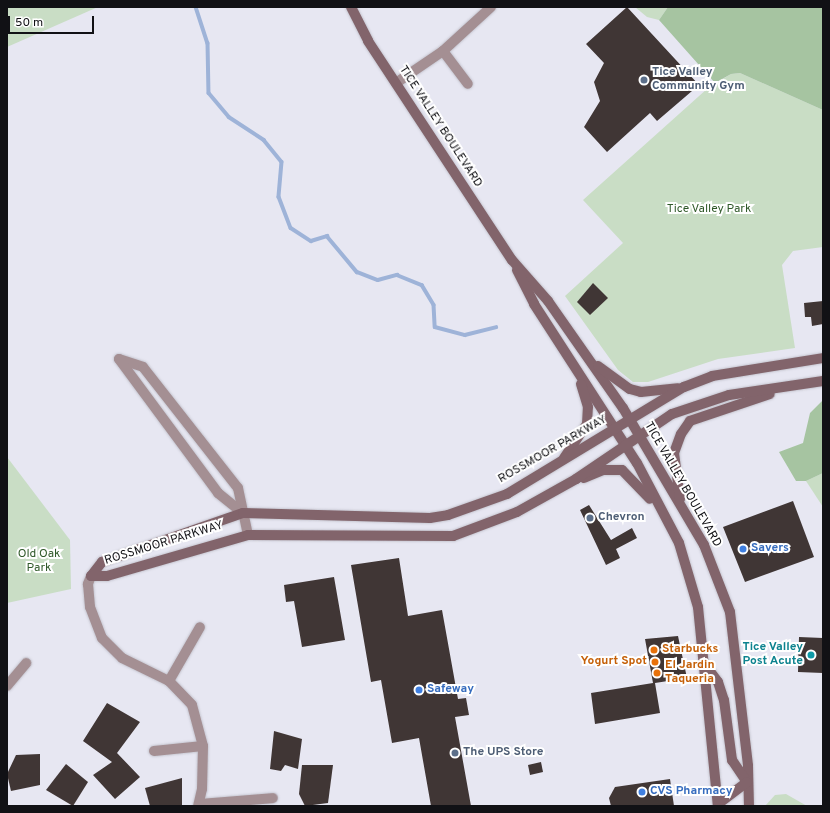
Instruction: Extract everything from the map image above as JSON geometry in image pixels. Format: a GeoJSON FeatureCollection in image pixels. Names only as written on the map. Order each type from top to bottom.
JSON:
{"type":"FeatureCollection","features":[{"type":"Feature","properties":{"kind":"street","name":"TICE VALLEY BOULEVARD"},"geometry":{"type":"LineString","coordinates":[[351,7],[368,41],[512,260],[534,304],[615,429],[679,543],[698,607],[706,666],[718,805]]}},
{"type":"Feature","properties":{"kind":"street"},"geometry":{"type":"LineString","coordinates":[[396,83],[443,51],[491,7]]}},
{"type":"Feature","properties":{"kind":"street"},"geometry":{"type":"LineString","coordinates":[[443,51],[468,84]]}},
{"type":"Feature","properties":{"kind":"street","name":"TICE VALLEY BOULEVARD"},"geometry":{"type":"LineString","coordinates":[[512,260],[548,301],[590,359],[639,434],[704,545],[730,612],[749,806]]}},
{"type":"Feature","properties":{"kind":"street","name":"ROSSMOOR PARKWAY"},"geometry":{"type":"LineString","coordinates":[[91,576],[102,562],[243,513],[436,517],[507,494],[684,387],[712,376],[823,358]]}},
{"type":"Feature","properties":{"kind":"street"},"geometry":{"type":"LineString","coordinates":[[590,359],[630,389],[641,392],[684,387]]}},
{"type":"Feature","properties":{"kind":"street"},"geometry":{"type":"LineString","coordinates":[[243,513],[218,493],[119,360],[143,368],[238,488],[248,534]]}},
{"type":"Feature","properties":{"kind":"street"},"geometry":{"type":"LineString","coordinates":[[559,463],[581,435],[588,414],[586,396],[574,366]]}},
{"type":"Feature","properties":{"kind":"street","name":"ROSSMOOR PARKWAY"},"geometry":{"type":"LineString","coordinates":[[91,576],[108,576],[248,534],[453,536],[517,512],[576,479],[624,444],[672,414],[729,395],[823,381]]}},
{"type":"Feature","properties":{"kind":"street"},"geometry":{"type":"LineString","coordinates":[[681,505],[674,453],[681,434],[690,421],[802,384]]}},
{"type":"Feature","properties":{"kind":"street"},"geometry":{"type":"LineString","coordinates":[[576,479],[603,470],[622,470],[637,482],[663,514]]}},
{"type":"Feature","properties":{"kind":"street"},"geometry":{"type":"LineString","coordinates":[[91,576],[88,584],[90,607],[102,638],[126,661],[169,680],[192,705],[203,746],[199,805],[273,798]]}},
{"type":"Feature","properties":{"kind":"street"},"geometry":{"type":"LineString","coordinates":[[169,680],[200,627]]}},
{"type":"Feature","properties":{"kind":"street"},"geometry":{"type":"LineString","coordinates":[[7,686],[26,663]]}},
{"type":"Feature","properties":{"kind":"street"},"geometry":{"type":"LineString","coordinates":[[706,666],[718,682],[724,700],[732,760],[747,782],[718,805]]}},
{"type":"Feature","properties":{"kind":"street"},"geometry":{"type":"LineString","coordinates":[[154,751],[203,746]]}},
{"type":"Feature","properties":{"kind":"green space"},"geometry":{"type":"Polygon","coordinates":[[[7,7],[98,7],[7,47],[7,7]]]}},
{"type":"Feature","properties":{"kind":"green space"},"geometry":{"type":"Polygon","coordinates":[[[635,7],[668,7],[659,20],[647,17],[635,7]]]}},
{"type":"Feature","properties":{"kind":"green space"},"geometry":{"type":"Polygon","coordinates":[[[668,7],[823,7],[823,110],[740,73],[731,74],[715,83],[659,20],[668,7]]]}},
{"type":"Feature","properties":{"kind":"green space","name":"Tice Valley Park"},"geometry":{"type":"Polygon","coordinates":[[[740,73],[823,110],[823,247],[793,251],[782,265],[795,348],[718,359],[648,382],[633,382],[618,370],[565,296],[623,243],[583,200],[708,88],[731,74],[740,73]]]}},
{"type":"Feature","properties":{"kind":"green space"},"geometry":{"type":"Polygon","coordinates":[[[823,400],[823,473],[806,481],[796,481],[779,452],[803,443],[810,413],[823,400]]]}},
{"type":"Feature","properties":{"kind":"green space","name":"Old Oak Park"},"geometry":{"type":"Polygon","coordinates":[[[7,457],[70,540],[71,589],[7,603],[7,457]]]}},
{"type":"Feature","properties":{"kind":"green space"},"geometry":{"type":"Polygon","coordinates":[[[823,473],[823,507],[806,481],[823,473]]]}},
{"type":"Feature","properties":{"kind":"green space"},"geometry":{"type":"Polygon","coordinates":[[[786,794],[807,806],[765,806],[775,795],[786,794]]]}},
{"type":"Feature","properties":{"kind":"building","name":"Tice Valley Community Gym"},"geometry":{"type":"Polygon","coordinates":[[[627,7],[699,85],[657,121],[650,113],[607,152],[584,127],[600,101],[594,82],[604,63],[586,44],[627,7]]]}},
{"type":"Feature","properties":{"kind":"building"},"geometry":{"type":"Polygon","coordinates":[[[593,283],[608,298],[590,315],[577,302],[593,283]]]}},
{"type":"Feature","properties":{"kind":"building"},"geometry":{"type":"Polygon","coordinates":[[[823,301],[823,324],[812,326],[811,317],[805,317],[804,303],[823,301]]]}},
{"type":"Feature","properties":{"kind":"building"},"geometry":{"type":"Polygon","coordinates":[[[793,501],[814,557],[745,582],[723,527],[793,501]]]}},
{"type":"Feature","properties":{"kind":"building"},"geometry":{"type":"Polygon","coordinates":[[[589,505],[611,540],[632,528],[637,538],[616,549],[620,558],[606,565],[580,510],[589,505]]]}},
{"type":"Feature","properties":{"kind":"building"},"geometry":{"type":"Polygon","coordinates":[[[399,558],[408,616],[442,610],[458,699],[466,698],[469,715],[455,717],[471,806],[431,806],[419,738],[392,743],[381,680],[371,682],[351,565],[399,558]]]}},
{"type":"Feature","properties":{"kind":"building"},"geometry":{"type":"Polygon","coordinates":[[[334,577],[345,640],[302,647],[294,601],[286,602],[284,585],[334,577]]]}},
{"type":"Feature","properties":{"kind":"building"},"geometry":{"type":"Polygon","coordinates":[[[678,636],[687,678],[655,683],[660,713],[595,724],[591,693],[653,683],[645,639],[678,636]]]}},
{"type":"Feature","properties":{"kind":"building","name":"Tice Valley Post Acute"},"geometry":{"type":"Polygon","coordinates":[[[799,637],[823,638],[823,673],[798,672],[799,637]]]}},
{"type":"Feature","properties":{"kind":"building"},"geometry":{"type":"Polygon","coordinates":[[[107,703],[140,722],[117,753],[140,777],[115,799],[93,775],[112,762],[83,741],[107,703]]]}},
{"type":"Feature","properties":{"kind":"building"},"geometry":{"type":"Polygon","coordinates":[[[274,731],[302,739],[298,769],[285,765],[281,771],[270,769],[274,731]]]}},
{"type":"Feature","properties":{"kind":"building"},"geometry":{"type":"Polygon","coordinates":[[[40,754],[40,785],[11,791],[7,774],[16,755],[40,754]]]}},
{"type":"Feature","properties":{"kind":"building"},"geometry":{"type":"Polygon","coordinates":[[[541,762],[543,772],[530,775],[528,765],[541,762]]]}},
{"type":"Feature","properties":{"kind":"building"},"geometry":{"type":"Polygon","coordinates":[[[66,764],[88,782],[73,806],[46,790],[66,764]]]}},
{"type":"Feature","properties":{"kind":"building"},"geometry":{"type":"Polygon","coordinates":[[[302,765],[333,765],[328,803],[305,806],[299,794],[302,765]]]}},
{"type":"Feature","properties":{"kind":"building"},"geometry":{"type":"Polygon","coordinates":[[[182,778],[182,806],[150,806],[145,788],[182,778]]]}},
{"type":"Feature","properties":{"kind":"building","name":"CVS Pharmacy"},"geometry":{"type":"Polygon","coordinates":[[[670,779],[674,806],[611,806],[609,798],[615,787],[670,779]]]}},
{"type":"Feature","properties":{"kind":"waterway"},"geometry":{"type":"LineString","coordinates":[[196,7],[208,43],[209,93],[229,117],[264,140],[282,162],[279,197],[291,228],[311,241],[327,236],[357,272],[378,280],[397,275],[422,285],[434,305],[435,327],[465,335],[496,327]]}},
{"type":"Feature","properties":{"kind":"place","name":"Tice Valley Community Gym"},"geometry":{"type":"Point","coordinates":[644,80]}},
{"type":"Feature","properties":{"kind":"place","name":"Chevron"},"geometry":{"type":"Point","coordinates":[590,518]}},
{"type":"Feature","properties":{"kind":"place","name":"Savers"},"geometry":{"type":"Point","coordinates":[743,549]}},
{"type":"Feature","properties":{"kind":"place","name":"Starbucks"},"geometry":{"type":"Point","coordinates":[654,650]}},
{"type":"Feature","properties":{"kind":"place","name":"Tice Valley Post Acute"},"geometry":{"type":"Point","coordinates":[811,655]}},
{"type":"Feature","properties":{"kind":"place","name":"Yogurt Spot"},"geometry":{"type":"Point","coordinates":[655,662]}},
{"type":"Feature","properties":{"kind":"place","name":"El Jardin Taqueria"},"geometry":{"type":"Point","coordinates":[657,673]}},
{"type":"Feature","properties":{"kind":"place","name":"Safeway"},"geometry":{"type":"Point","coordinates":[419,690]}},
{"type":"Feature","properties":{"kind":"place","name":"The UPS Store"},"geometry":{"type":"Point","coordinates":[455,753]}},
{"type":"Feature","properties":{"kind":"place","name":"CVS Pharmacy"},"geometry":{"type":"Point","coordinates":[642,792]}}]}
